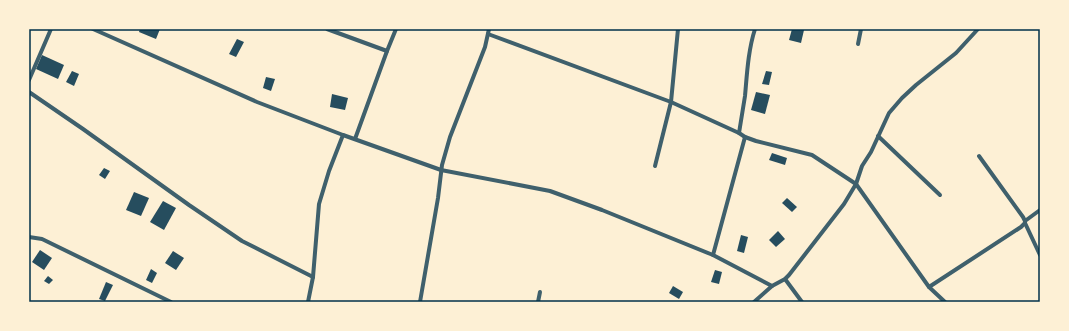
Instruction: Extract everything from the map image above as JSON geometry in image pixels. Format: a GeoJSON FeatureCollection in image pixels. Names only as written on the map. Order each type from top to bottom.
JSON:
{"type":"FeatureCollection","features":[{"type":"Feature","properties":{"kind":"street"},"geometry":{"type":"LineString","coordinates":[[29,80],[51,29]]}},
{"type":"Feature","properties":{"kind":"street"},"geometry":{"type":"LineString","coordinates":[[93,29],[257,102],[441,170],[550,191],[602,210],[713,255],[772,286]]}},
{"type":"Feature","properties":{"kind":"street"},"geometry":{"type":"LineString","coordinates":[[327,29],[387,51]]}},
{"type":"Feature","properties":{"kind":"street"},"geometry":{"type":"LineString","coordinates":[[355,139],[396,29]]}},
{"type":"Feature","properties":{"kind":"street"},"geometry":{"type":"LineString","coordinates":[[420,302],[438,198],[442,165],[450,137],[485,47],[489,29]]}},
{"type":"Feature","properties":{"kind":"street"},"geometry":{"type":"LineString","coordinates":[[655,166],[671,102],[678,29]]}},
{"type":"Feature","properties":{"kind":"street"},"geometry":{"type":"LineString","coordinates":[[739,133],[745,97],[746,72],[752,37],[755,29]]}},
{"type":"Feature","properties":{"kind":"street"},"geometry":{"type":"LineString","coordinates":[[858,44],[861,29]]}},
{"type":"Feature","properties":{"kind":"street"},"geometry":{"type":"LineString","coordinates":[[754,302],[772,286],[785,279],[844,204],[856,184],[862,166],[889,113],[916,85],[956,53],[978,29]]}},
{"type":"Feature","properties":{"kind":"street"},"geometry":{"type":"LineString","coordinates":[[488,34],[671,102],[756,141],[812,155],[856,184],[929,287],[945,302]]}},
{"type":"Feature","properties":{"kind":"street"},"geometry":{"type":"LineString","coordinates":[[29,92],[242,241],[313,277]]}},
{"type":"Feature","properties":{"kind":"street"},"geometry":{"type":"LineString","coordinates":[[308,302],[313,277],[319,204],[343,135]]}},
{"type":"Feature","properties":{"kind":"street"},"geometry":{"type":"LineString","coordinates":[[713,255],[745,136]]}},
{"type":"Feature","properties":{"kind":"street"},"geometry":{"type":"LineString","coordinates":[[878,136],[940,195]]}},
{"type":"Feature","properties":{"kind":"street"},"geometry":{"type":"LineString","coordinates":[[979,156],[1023,217],[1040,255]]}},
{"type":"Feature","properties":{"kind":"street"},"geometry":{"type":"LineString","coordinates":[[929,287],[1025,222],[1040,210]]}},
{"type":"Feature","properties":{"kind":"street"},"geometry":{"type":"LineString","coordinates":[[29,237],[42,239],[171,302]]}},
{"type":"Feature","properties":{"kind":"street"},"geometry":{"type":"LineString","coordinates":[[785,279],[802,302]]}},
{"type":"Feature","properties":{"kind":"street"},"geometry":{"type":"LineString","coordinates":[[538,302],[540,292]]}},
{"type":"Feature","properties":{"kind":"building"},"geometry":{"type":"Polygon","coordinates":[[[140,29],[160,29],[156,39],[139,32],[140,29]]]}},
{"type":"Feature","properties":{"kind":"building"},"geometry":{"type":"Polygon","coordinates":[[[792,29],[804,30],[801,43],[789,40],[792,29]]]}},
{"type":"Feature","properties":{"kind":"building"},"geometry":{"type":"Polygon","coordinates":[[[237,39],[244,42],[236,57],[229,54],[237,39]]]}},
{"type":"Feature","properties":{"kind":"building"},"geometry":{"type":"Polygon","coordinates":[[[42,55],[64,65],[58,79],[36,69],[42,55]]]}},
{"type":"Feature","properties":{"kind":"building"},"geometry":{"type":"Polygon","coordinates":[[[72,71],[79,74],[74,86],[66,82],[72,71]]]}},
{"type":"Feature","properties":{"kind":"building"},"geometry":{"type":"Polygon","coordinates":[[[766,71],[772,72],[769,85],[762,84],[766,71]]]}},
{"type":"Feature","properties":{"kind":"building"},"geometry":{"type":"Polygon","coordinates":[[[266,77],[275,79],[271,91],[263,88],[266,77]]]}},
{"type":"Feature","properties":{"kind":"building"},"geometry":{"type":"Polygon","coordinates":[[[756,92],[770,95],[765,114],[751,110],[756,92]]]}},
{"type":"Feature","properties":{"kind":"building"},"geometry":{"type":"Polygon","coordinates":[[[332,94],[348,98],[345,110],[330,107],[332,94]]]}},
{"type":"Feature","properties":{"kind":"building"},"geometry":{"type":"Polygon","coordinates":[[[772,153],[787,158],[785,165],[769,160],[772,153]]]}},
{"type":"Feature","properties":{"kind":"building"},"geometry":{"type":"Polygon","coordinates":[[[104,168],[110,171],[105,179],[99,175],[104,168]]]}},
{"type":"Feature","properties":{"kind":"building"},"geometry":{"type":"Polygon","coordinates":[[[134,192],[149,198],[141,216],[126,210],[134,192]]]}},
{"type":"Feature","properties":{"kind":"building"},"geometry":{"type":"Polygon","coordinates":[[[787,198],[797,207],[792,212],[782,203],[787,198]]]}},
{"type":"Feature","properties":{"kind":"building"},"geometry":{"type":"Polygon","coordinates":[[[163,201],[176,208],[164,230],[150,222],[163,201]]]}},
{"type":"Feature","properties":{"kind":"building"},"geometry":{"type":"Polygon","coordinates":[[[778,231],[785,239],[776,247],[769,240],[778,231]]]}},
{"type":"Feature","properties":{"kind":"building"},"geometry":{"type":"Polygon","coordinates":[[[741,235],[748,237],[744,253],[737,251],[741,235]]]}},
{"type":"Feature","properties":{"kind":"building"},"geometry":{"type":"Polygon","coordinates":[[[40,250],[52,258],[44,270],[32,262],[40,250]]]}},
{"type":"Feature","properties":{"kind":"building"},"geometry":{"type":"Polygon","coordinates":[[[173,251],[184,258],[176,270],[165,263],[173,251]]]}},
{"type":"Feature","properties":{"kind":"building"},"geometry":{"type":"Polygon","coordinates":[[[151,269],[157,273],[152,283],[146,280],[151,269]]]}},
{"type":"Feature","properties":{"kind":"building"},"geometry":{"type":"Polygon","coordinates":[[[715,270],[722,272],[719,284],[711,282],[715,270]]]}},
{"type":"Feature","properties":{"kind":"building"},"geometry":{"type":"Polygon","coordinates":[[[48,276],[53,280],[49,284],[44,281],[48,276]]]}},
{"type":"Feature","properties":{"kind":"building"},"geometry":{"type":"Polygon","coordinates":[[[106,282],[113,285],[105,301],[99,299],[106,282]]]}},
{"type":"Feature","properties":{"kind":"building"},"geometry":{"type":"Polygon","coordinates":[[[673,286],[683,292],[679,299],[669,293],[673,286]]]}}]}
